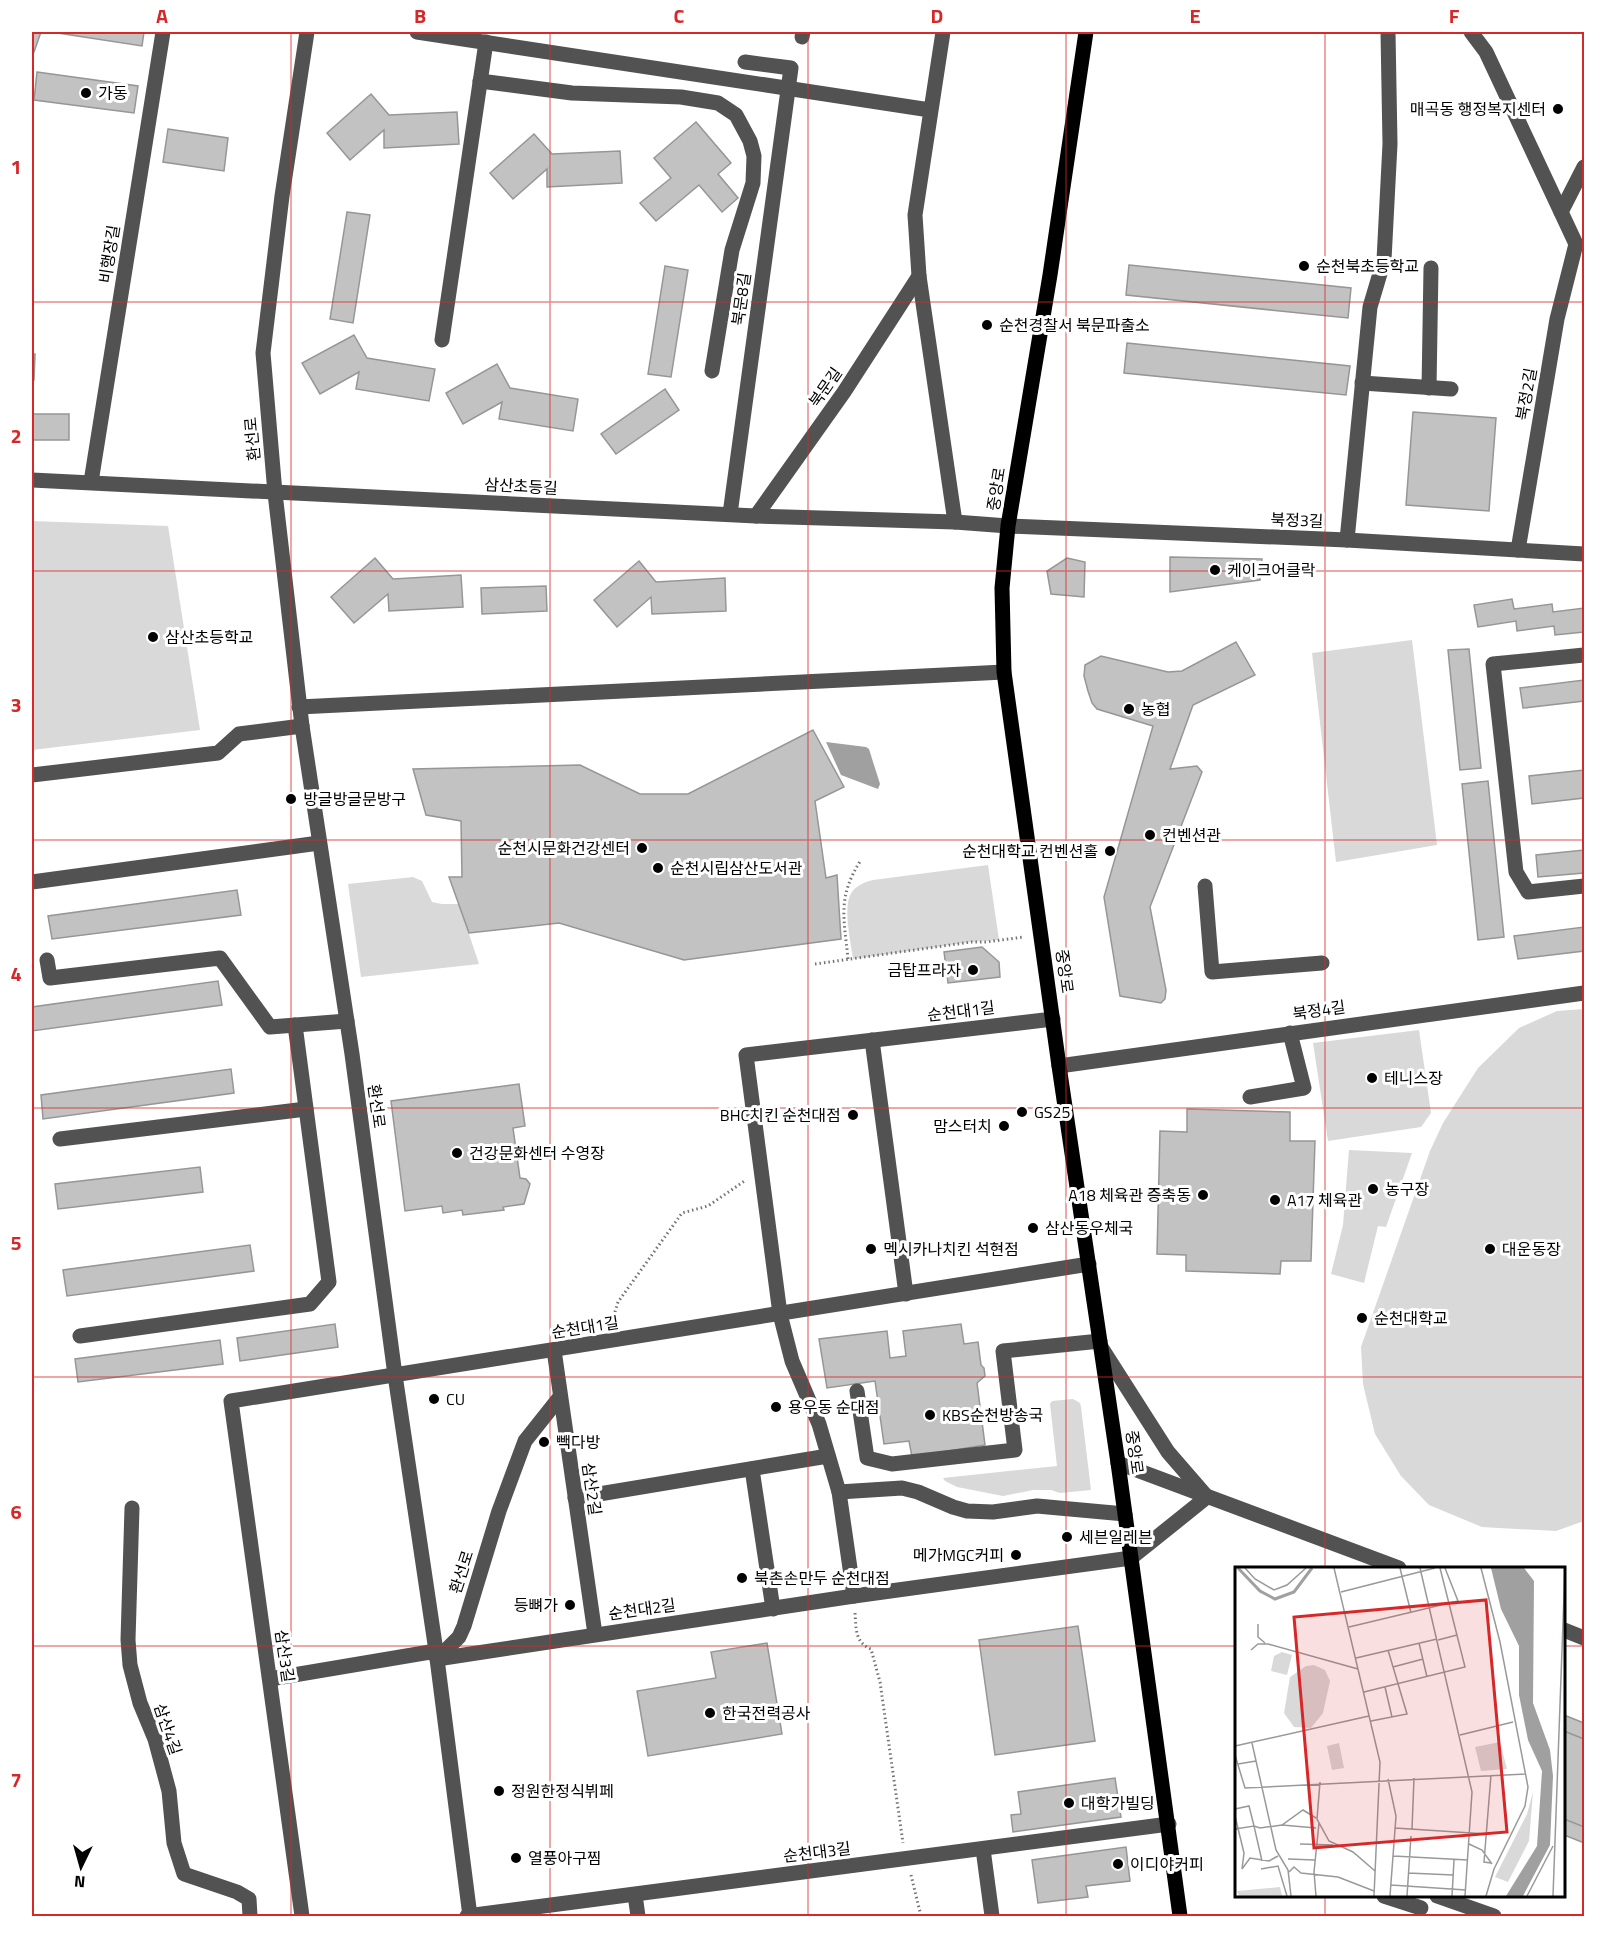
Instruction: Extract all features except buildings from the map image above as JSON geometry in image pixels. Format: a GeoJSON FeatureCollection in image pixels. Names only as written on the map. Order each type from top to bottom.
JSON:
{"type":"FeatureCollection","features":[{"type":"Feature","properties":{"kind":"main road","name":"중앙로"},"geometry":{"type":"LineString","coordinates":[[1086,32],[1050,275],[1008,526],[1002,588],[1004,672],[1118,1463],[1180,1917]]}},
{"type":"Feature","properties":{"kind":"street","name":"비행장길"},"geometry":{"type":"LineString","coordinates":[[91,482],[163,32]]}},
{"type":"Feature","properties":{"kind":"street","name":"환선로"},"geometry":{"type":"LineString","coordinates":[[307,32],[282,196],[262,353],[299,707],[347,1021],[436,1655],[469,1916]]}},
{"type":"Feature","properties":{"kind":"street"},"geometry":{"type":"LineString","coordinates":[[417,32],[455,34],[486,42],[930,110]]}},
{"type":"Feature","properties":{"kind":"street"},"geometry":{"type":"LineString","coordinates":[[943,32],[915,215],[919,276],[955,522]]}},
{"type":"Feature","properties":{"kind":"street"},"geometry":{"type":"LineString","coordinates":[[1347,540],[1370,307],[1384,260],[1390,144],[1388,32]]}},
{"type":"Feature","properties":{"kind":"street"},"geometry":{"type":"LineString","coordinates":[[1471,32],[1486,52],[1584,260]]}},
{"type":"Feature","properties":{"kind":"street"},"geometry":{"type":"LineString","coordinates":[[442,340],[486,42]]}},
{"type":"Feature","properties":{"kind":"street"},"geometry":{"type":"LineString","coordinates":[[746,62],[791,68],[788,89]]}},
{"type":"Feature","properties":{"kind":"street"},"geometry":{"type":"LineString","coordinates":[[480,81],[572,93],[681,97],[718,103],[735,115],[743,126],[754,156],[753,183],[732,250],[712,371]]}},
{"type":"Feature","properties":{"kind":"street","name":"북문8길"},"geometry":{"type":"LineString","coordinates":[[730,514],[788,89]]}},
{"type":"Feature","properties":{"kind":"street"},"geometry":{"type":"LineString","coordinates":[[1561,212],[1584,169]]}},
{"type":"Feature","properties":{"kind":"street","name":"북정2길"},"geometry":{"type":"LineString","coordinates":[[1518,550],[1557,319],[1576,244]]}},
{"type":"Feature","properties":{"kind":"street"},"geometry":{"type":"LineString","coordinates":[[1429,388],[1431,268]]}},
{"type":"Feature","properties":{"kind":"street","name":"북문길"},"geometry":{"type":"LineString","coordinates":[[756,516],[844,392],[919,276]]}},
{"type":"Feature","properties":{"kind":"street"},"geometry":{"type":"LineString","coordinates":[[1362,383],[1451,389]]}},
{"type":"Feature","properties":{"kind":"street","name":"삼산초등길"},"geometry":{"type":"LineString","coordinates":[[32,480],[756,516],[955,522],[1008,526]]}},
{"type":"Feature","properties":{"kind":"street","name":"북정3길"},"geometry":{"type":"LineString","coordinates":[[1008,526],[1347,540],[1584,554]]}},
{"type":"Feature","properties":{"kind":"street"},"geometry":{"type":"LineString","coordinates":[[1584,655],[1493,664],[1516,872],[1528,892],[1584,886]]}},
{"type":"Feature","properties":{"kind":"street"},"geometry":{"type":"LineString","coordinates":[[299,707],[1004,672]]}},
{"type":"Feature","properties":{"kind":"street"},"geometry":{"type":"LineString","coordinates":[[32,775],[218,753],[239,734],[302,726]]}},
{"type":"Feature","properties":{"kind":"street"},"geometry":{"type":"LineString","coordinates":[[32,882],[319,843]]}},
{"type":"Feature","properties":{"kind":"street"},"geometry":{"type":"LineString","coordinates":[[1205,886],[1212,972],[1322,963]]}},
{"type":"Feature","properties":{"kind":"street"},"geometry":{"type":"LineString","coordinates":[[47,960],[50,978],[220,958],[270,1027],[347,1021]]}},
{"type":"Feature","properties":{"kind":"street","name":"북정4길"},"geometry":{"type":"LineString","coordinates":[[1059,1066],[1584,993]]}},
{"type":"Feature","properties":{"kind":"street","name":"순천대1길"},"geometry":{"type":"LineString","coordinates":[[780,1314],[746,1054],[1053,1019]]}},
{"type":"Feature","properties":{"kind":"street"},"geometry":{"type":"LineString","coordinates":[[80,1336],[309,1304],[329,1282],[295,1025]]}},
{"type":"Feature","properties":{"kind":"street"},"geometry":{"type":"LineString","coordinates":[[1250,1097],[1304,1088],[1290,1033]]}},
{"type":"Feature","properties":{"kind":"street"},"geometry":{"type":"LineString","coordinates":[[872,1040],[906,1294]]}},
{"type":"Feature","properties":{"kind":"street"},"geometry":{"type":"LineString","coordinates":[[60,1139],[306,1109]]}},
{"type":"Feature","properties":{"kind":"street","name":"순천대1길"},"geometry":{"type":"LineString","coordinates":[[395,1375],[1089,1264]]}},
{"type":"Feature","properties":{"kind":"street"},"geometry":{"type":"LineString","coordinates":[[780,1314],[792,1361],[819,1424],[839,1492],[854,1596]]}},
{"type":"Feature","properties":{"kind":"street"},"geometry":{"type":"LineString","coordinates":[[857,1391],[867,1458],[892,1464],[1015,1450],[1003,1351],[1100,1344],[1168,1452],[1207,1497]]}},
{"type":"Feature","properties":{"kind":"street","name":"삼산2길"},"geometry":{"type":"LineString","coordinates":[[554,1350],[595,1634]]}},
{"type":"Feature","properties":{"kind":"street","name":"삼산3길"},"geometry":{"type":"LineString","coordinates":[[302,1917],[231,1401],[395,1375]]}},
{"type":"Feature","properties":{"kind":"street","name":"환선로"},"geometry":{"type":"LineString","coordinates":[[436,1655],[459,1637],[499,1511],[525,1440],[560,1397]]}},
{"type":"Feature","properties":{"kind":"street"},"geometry":{"type":"LineString","coordinates":[[575,1498],[828,1456]]}},
{"type":"Feature","properties":{"kind":"street"},"geometry":{"type":"LineString","coordinates":[[1118,1463],[1393,1567]]}},
{"type":"Feature","properties":{"kind":"street"},"geometry":{"type":"LineString","coordinates":[[752,1469],[773,1609]]}},
{"type":"Feature","properties":{"kind":"street"},"geometry":{"type":"LineString","coordinates":[[839,1492],[902,1488],[918,1492],[953,1508],[967,1511],[993,1512],[1037,1506],[1125,1514]]}},
{"type":"Feature","properties":{"kind":"street"},"geometry":{"type":"LineString","coordinates":[[1131,1558],[1207,1497]]}},
{"type":"Feature","properties":{"kind":"street","name":"삼산4길"},"geometry":{"type":"LineString","coordinates":[[132,1508],[130,1665],[140,1703],[155,1739],[169,1791],[174,1844],[184,1874],[237,1892],[249,1899],[250,1917]]}},
{"type":"Feature","properties":{"kind":"street","name":"순천대2길"},"geometry":{"type":"LineString","coordinates":[[436,1655],[1131,1558]]}},
{"type":"Feature","properties":{"kind":"street"},"geometry":{"type":"LineString","coordinates":[[1565,1631],[1584,1638]]}},
{"type":"Feature","properties":{"kind":"street"},"geometry":{"type":"LineString","coordinates":[[270,1679],[436,1655]]}},
{"type":"Feature","properties":{"kind":"street","name":"순천대3길"},"geometry":{"type":"LineString","coordinates":[[469,1916],[558,1911],[635,1894],[1169,1824]]}},
{"type":"Feature","properties":{"kind":"street"},"geometry":{"type":"LineString","coordinates":[[982,1849],[993,1917]]}},
{"type":"Feature","properties":{"kind":"street"},"geometry":{"type":"LineString","coordinates":[[635,1894],[638,1917]]}},
{"type":"Feature","properties":{"kind":"street"},"geometry":{"type":"LineString","coordinates":[[1387,1897],[1421,1908]]}},
{"type":"Feature","properties":{"kind":"street"},"geometry":{"type":"LineString","coordinates":[[1448,1917],[1454,1898],[1494,1917]]}},
{"type":"Feature","properties":{"kind":"path"},"geometry":{"type":"LineString","coordinates":[[848,960],[844,900],[850,877],[861,860]]}},
{"type":"Feature","properties":{"kind":"path"},"geometry":{"type":"LineString","coordinates":[[815,964],[971,942],[1042,935]]}},
{"type":"Feature","properties":{"kind":"path"},"geometry":{"type":"LineString","coordinates":[[606,1342],[618,1302],[682,1214],[708,1206],[741,1182],[762,1175]]}},
{"type":"Feature","properties":{"kind":"path"},"geometry":{"type":"LineString","coordinates":[[854,1596],[856,1634],[864,1647],[871,1650],[880,1682],[902,1838],[921,1917]]}},
{"type":"Feature","properties":{"kind":"shaded area"},"geometry":{"type":"Polygon","coordinates":[[[32,521],[168,526],[200,730],[32,750],[32,521]]]}},
{"type":"Feature","properties":{"kind":"shaded area"},"geometry":{"type":"Polygon","coordinates":[[[1412,640],[1437,845],[1336,862],[1312,653],[1412,640]]]}},
{"type":"Feature","properties":{"kind":"shaded area"},"geometry":{"type":"Polygon","coordinates":[[[826,742],[869,749],[880,784],[878,789],[841,775],[826,742]]]}},
{"type":"Feature","properties":{"kind":"shaded area"},"geometry":{"type":"Polygon","coordinates":[[[988,865],[999,940],[853,959],[848,906],[852,892],[859,886],[873,880],[988,865]]]}},
{"type":"Feature","properties":{"kind":"shaded area"},"geometry":{"type":"Polygon","coordinates":[[[413,877],[422,881],[432,902],[459,904],[479,964],[361,977],[348,884],[413,877]]]}},
{"type":"Feature","properties":{"kind":"shaded area","name":"대운동장"},"geometry":{"type":"Polygon","coordinates":[[[1584,1009],[1584,1521],[1556,1531],[1482,1527],[1429,1505],[1401,1476],[1375,1434],[1363,1384],[1361,1347],[1430,1151],[1443,1123],[1478,1068],[1519,1028],[1557,1011],[1584,1009]]]}},
{"type":"Feature","properties":{"kind":"shaded area","name":"테니스장"},"geometry":{"type":"Polygon","coordinates":[[[1419,1030],[1431,1113],[1421,1127],[1328,1141],[1313,1043],[1419,1030]]]}},
{"type":"Feature","properties":{"kind":"shaded area","name":"농구장"},"geometry":{"type":"Polygon","coordinates":[[[1349,1150],[1412,1153],[1386,1227],[1378,1226],[1364,1283],[1331,1274],[1343,1225],[1349,1150]]]}},
{"type":"Feature","properties":{"kind":"shaded area"},"geometry":{"type":"Polygon","coordinates":[[[1073,1399],[1080,1403],[1081,1407],[1091,1490],[1060,1493],[1051,1490],[1033,1490],[1003,1496],[957,1487],[943,1478],[1057,1466],[1050,1404],[1052,1401],[1073,1399]]]}},
{"type":"Feature","properties":{"kind":"place","name":"가동"},"geometry":{"type":"Point","coordinates":[86,93]}},
{"type":"Feature","properties":{"kind":"place","name":"매곡동 행정복지센터"},"geometry":{"type":"Point","coordinates":[1558,109]}},
{"type":"Feature","properties":{"kind":"place","name":"순천북초등학교"},"geometry":{"type":"Point","coordinates":[1304,266]}},
{"type":"Feature","properties":{"kind":"place","name":"순천경찰서 북문파출소"},"geometry":{"type":"Point","coordinates":[987,325]}},
{"type":"Feature","properties":{"kind":"place","name":"케이크어클락"},"geometry":{"type":"Point","coordinates":[1215,570]}},
{"type":"Feature","properties":{"kind":"place","name":"삼산초등학교"},"geometry":{"type":"Point","coordinates":[153,637]}},
{"type":"Feature","properties":{"kind":"place","name":"농협"},"geometry":{"type":"Point","coordinates":[1129,709]}},
{"type":"Feature","properties":{"kind":"place","name":"방글방글문방구"},"geometry":{"type":"Point","coordinates":[291,799]}},
{"type":"Feature","properties":{"kind":"place","name":"컨벤션관"},"geometry":{"type":"Point","coordinates":[1150,835]}},
{"type":"Feature","properties":{"kind":"place","name":"순천시문화건강센터"},"geometry":{"type":"Point","coordinates":[642,848]}},
{"type":"Feature","properties":{"kind":"place","name":"순천대학교 컨벤션홀"},"geometry":{"type":"Point","coordinates":[1110,851]}},
{"type":"Feature","properties":{"kind":"place","name":"순천시립삼산도서관"},"geometry":{"type":"Point","coordinates":[658,868]}},
{"type":"Feature","properties":{"kind":"place","name":"금탑프라자"},"geometry":{"type":"Point","coordinates":[973,970]}},
{"type":"Feature","properties":{"kind":"place","name":"테니스장"},"geometry":{"type":"Point","coordinates":[1372,1078]}},
{"type":"Feature","properties":{"kind":"place","name":"GS25"},"geometry":{"type":"Point","coordinates":[1022,1112]}},
{"type":"Feature","properties":{"kind":"place","name":"BHC치킨 순천대점"},"geometry":{"type":"Point","coordinates":[853,1115]}},
{"type":"Feature","properties":{"kind":"place","name":"맘스터치"},"geometry":{"type":"Point","coordinates":[1004,1126]}},
{"type":"Feature","properties":{"kind":"place","name":"건강문화센터 수영장"},"geometry":{"type":"Point","coordinates":[457,1153]}},
{"type":"Feature","properties":{"kind":"place","name":"농구장"},"geometry":{"type":"Point","coordinates":[1373,1189]}},
{"type":"Feature","properties":{"kind":"place","name":"A18 체육관 증축동"},"geometry":{"type":"Point","coordinates":[1203,1195]}},
{"type":"Feature","properties":{"kind":"place","name":"A17 체육관"},"geometry":{"type":"Point","coordinates":[1275,1200]}},
{"type":"Feature","properties":{"kind":"place","name":"삼산동우체국"},"geometry":{"type":"Point","coordinates":[1033,1228]}},
{"type":"Feature","properties":{"kind":"place","name":"멕시카나치킨 석현점"},"geometry":{"type":"Point","coordinates":[871,1249]}},
{"type":"Feature","properties":{"kind":"place","name":"대운동장"},"geometry":{"type":"Point","coordinates":[1490,1249]}},
{"type":"Feature","properties":{"kind":"place","name":"순천대학교"},"geometry":{"type":"Point","coordinates":[1362,1318]}},
{"type":"Feature","properties":{"kind":"place","name":"CU"},"geometry":{"type":"Point","coordinates":[434,1399]}},
{"type":"Feature","properties":{"kind":"place","name":"용우동 순대점"},"geometry":{"type":"Point","coordinates":[776,1407]}},
{"type":"Feature","properties":{"kind":"place","name":"KBS순천방송국"},"geometry":{"type":"Point","coordinates":[930,1415]}},
{"type":"Feature","properties":{"kind":"place","name":"빽다방"},"geometry":{"type":"Point","coordinates":[544,1442]}},
{"type":"Feature","properties":{"kind":"place","name":"세븐일레븐"},"geometry":{"type":"Point","coordinates":[1067,1537]}},
{"type":"Feature","properties":{"kind":"place","name":"메가MGC커피"},"geometry":{"type":"Point","coordinates":[1016,1555]}},
{"type":"Feature","properties":{"kind":"place","name":"북촌손만두 순천대점"},"geometry":{"type":"Point","coordinates":[742,1578]}},
{"type":"Feature","properties":{"kind":"place","name":"등뼈가"},"geometry":{"type":"Point","coordinates":[570,1605]}},
{"type":"Feature","properties":{"kind":"place","name":"한국전력공사"},"geometry":{"type":"Point","coordinates":[710,1713]}},
{"type":"Feature","properties":{"kind":"place","name":"정원한정식뷔페"},"geometry":{"type":"Point","coordinates":[499,1791]}},
{"type":"Feature","properties":{"kind":"place","name":"대학가빌딩"},"geometry":{"type":"Point","coordinates":[1069,1803]}},
{"type":"Feature","properties":{"kind":"place","name":"열풍아구찜"},"geometry":{"type":"Point","coordinates":[516,1858]}},
{"type":"Feature","properties":{"kind":"place","name":"이디야커피"},"geometry":{"type":"Point","coordinates":[1118,1864]}}]}
